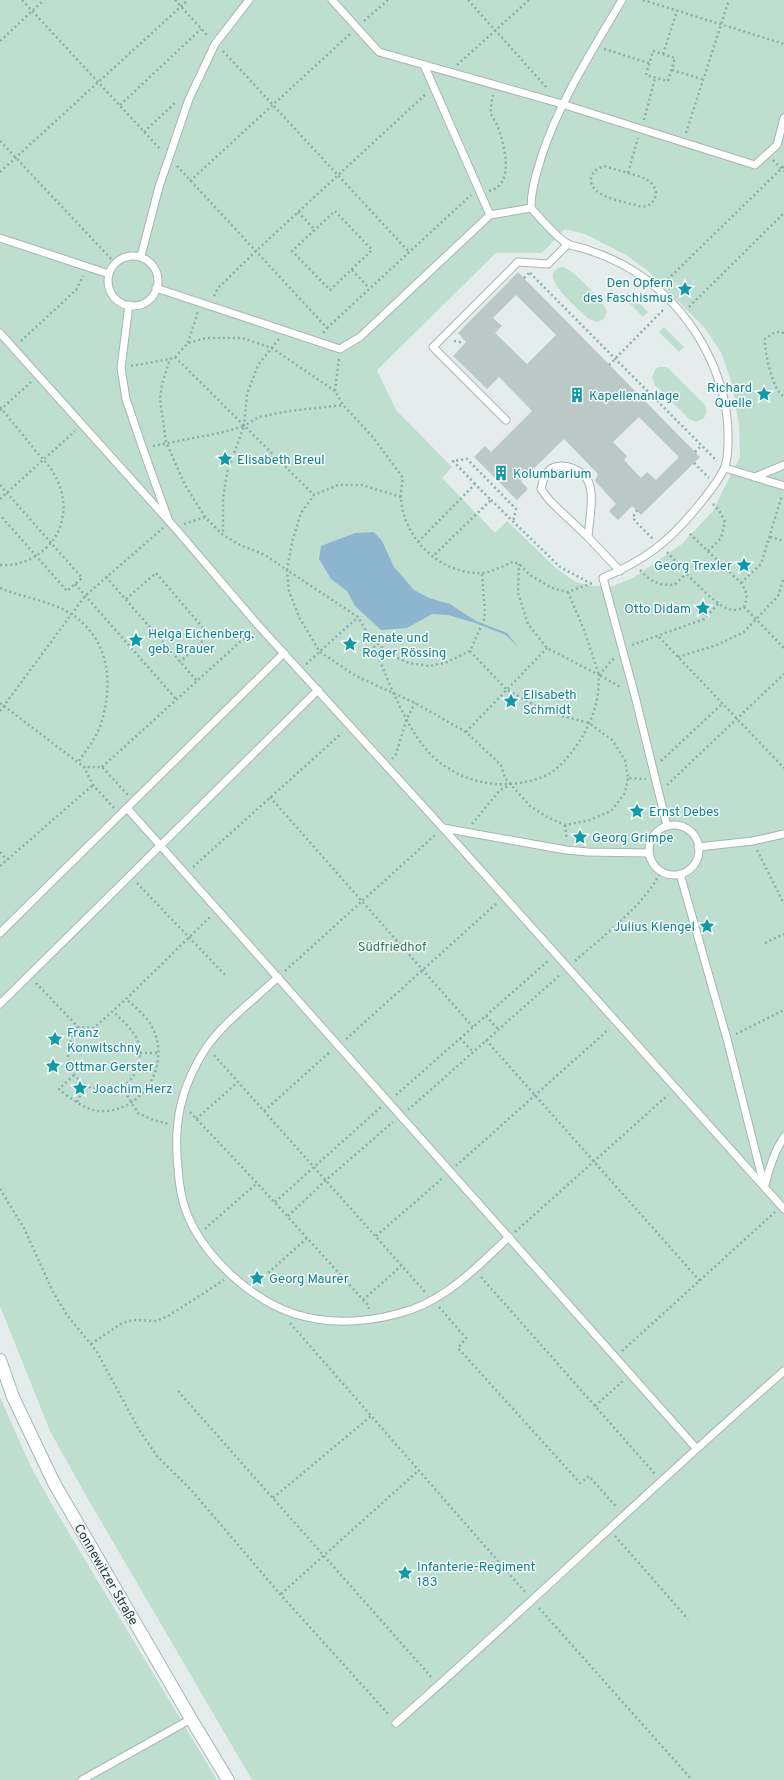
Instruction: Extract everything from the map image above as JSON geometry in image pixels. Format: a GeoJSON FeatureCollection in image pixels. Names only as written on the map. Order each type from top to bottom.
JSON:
{"type":"FeatureCollection","features":[{"type":"Feature","properties":{"kind":"street","name":"Connewitzer Straße"},"geometry":{"type":"LineString","coordinates":[[0,1360],[13,1397],[54,1483],[228,1780]]}},
{"type":"Feature","properties":{"kind":"lane"},"geometry":{"type":"LineString","coordinates":[[141,256],[168,157],[189,99],[215,44],[249,0]]}},
{"type":"Feature","properties":{"kind":"lane"},"geometry":{"type":"LineString","coordinates":[[332,0],[379,52],[562,104],[755,165],[777,145],[784,118]]}},
{"type":"Feature","properties":{"kind":"lane"},"geometry":{"type":"LineString","coordinates":[[622,0],[562,104],[550,132],[531,192],[531,208],[568,244],[588,250],[625,266],[658,289],[683,314],[711,359],[723,394],[728,427],[724,468],[705,497],[682,526],[660,546],[634,564],[603,578],[660,792],[667,826]]}},
{"type":"Feature","properties":{"kind":"lane"},"geometry":{"type":"LineString","coordinates":[[424,65],[490,215]]}},
{"type":"Feature","properties":{"kind":"lane"},"geometry":{"type":"LineString","coordinates":[[156,288],[340,348],[360,337],[490,215],[531,208]]}},
{"type":"Feature","properties":{"kind":"lane"},"geometry":{"type":"LineString","coordinates":[[0,238],[109,274]]}},
{"type":"Feature","properties":{"kind":"lane"},"geometry":{"type":"LineString","coordinates":[[506,420],[433,347],[518,262],[548,264],[568,244]]}},
{"type":"Feature","properties":{"kind":"lane"},"geometry":{"type":"LineString","coordinates":[[141,256],[154,269],[157,281],[156,288],[150,298],[145,302],[129,305],[120,302],[111,293],[109,287],[109,274],[115,263],[127,257],[141,256]]}},
{"type":"Feature","properties":{"kind":"lane"},"geometry":{"type":"LineString","coordinates":[[129,305],[121,368],[126,399],[170,523]]}},
{"type":"Feature","properties":{"kind":"lane"},"geometry":{"type":"LineString","coordinates":[[0,333],[176,529],[258,625],[443,828],[783,1208]]}},
{"type":"Feature","properties":{"kind":"lane"},"geometry":{"type":"LineString","coordinates":[[588,537],[592,493],[588,481],[578,471],[566,465],[553,468],[545,475],[541,488],[550,501],[588,537],[620,571]]}},
{"type":"Feature","properties":{"kind":"lane"},"geometry":{"type":"LineString","coordinates":[[754,477],[784,465]]}},
{"type":"Feature","properties":{"kind":"lane"},"geometry":{"type":"LineString","coordinates":[[724,468],[784,488]]}},
{"type":"Feature","properties":{"kind":"lane"},"geometry":{"type":"LineString","coordinates":[[0,933],[284,653]]}},
{"type":"Feature","properties":{"kind":"lane"},"geometry":{"type":"LineString","coordinates":[[0,1004],[318,690]]}},
{"type":"Feature","properties":{"kind":"lane"},"geometry":{"type":"LineString","coordinates":[[127,808],[696,1448]]}},
{"type":"Feature","properties":{"kind":"lane"},"geometry":{"type":"LineString","coordinates":[[674,825],[686,829],[695,838],[698,847],[695,862],[686,871],[680,874],[661,871],[652,862],[649,853],[652,837],[656,832],[667,826],[674,825]]}},
{"type":"Feature","properties":{"kind":"lane"},"geometry":{"type":"LineString","coordinates":[[443,828],[566,850],[588,852],[649,853]]}},
{"type":"Feature","properties":{"kind":"lane"},"geometry":{"type":"LineString","coordinates":[[698,847],[753,841],[784,834]]}},
{"type":"Feature","properties":{"kind":"lane"},"geometry":{"type":"LineString","coordinates":[[680,874],[727,1039],[764,1187]]}},
{"type":"Feature","properties":{"kind":"lane"},"geometry":{"type":"LineString","coordinates":[[278,977],[231,1020],[207,1047],[191,1076],[181,1102],[176,1125],[176,1152],[179,1185],[186,1211],[199,1235],[214,1256],[233,1276],[250,1290],[272,1303],[295,1313],[318,1319],[345,1322],[372,1319],[414,1308],[432,1301],[455,1286],[509,1237]]}},
{"type":"Feature","properties":{"kind":"lane"},"geometry":{"type":"LineString","coordinates":[[764,1187],[771,1162],[784,1137]]}},
{"type":"Feature","properties":{"kind":"lane"},"geometry":{"type":"LineString","coordinates":[[396,1722],[533,1601],[696,1448],[784,1371]]}},
{"type":"Feature","properties":{"kind":"lane"},"geometry":{"type":"LineString","coordinates":[[82,1780],[191,1719]]}},
{"type":"Feature","properties":{"kind":"path"},"geometry":{"type":"LineString","coordinates":[[22,0],[163,152]]}},
{"type":"Feature","properties":{"kind":"path"},"geometry":{"type":"LineString","coordinates":[[0,41],[44,0]]}},
{"type":"Feature","properties":{"kind":"path"},"geometry":{"type":"LineString","coordinates":[[175,0],[409,252]]}},
{"type":"Feature","properties":{"kind":"path"},"geometry":{"type":"LineString","coordinates":[[0,172],[188,0]]}},
{"type":"Feature","properties":{"kind":"path"},"geometry":{"type":"LineString","coordinates":[[190,181],[388,0]]}},
{"type":"Feature","properties":{"kind":"path"},"geometry":{"type":"LineString","coordinates":[[468,0],[562,104]]}},
{"type":"Feature","properties":{"kind":"path"},"geometry":{"type":"LineString","coordinates":[[450,72],[529,0]]}},
{"type":"Feature","properties":{"kind":"path"},"geometry":{"type":"LineString","coordinates":[[643,0],[784,44]]}},
{"type":"Feature","properties":{"kind":"path"},"geometry":{"type":"LineString","coordinates":[[683,143],[728,0]]}},
{"type":"Feature","properties":{"kind":"path"},"geometry":{"type":"LineString","coordinates":[[663,54],[677,11]]}},
{"type":"Feature","properties":{"kind":"path"},"geometry":{"type":"LineString","coordinates":[[120,105],[201,28]]}},
{"type":"Feature","properties":{"kind":"path"},"geometry":{"type":"LineString","coordinates":[[594,47],[649,63]]}},
{"type":"Feature","properties":{"kind":"path"},"geometry":{"type":"LineString","coordinates":[[652,51],[675,58],[668,81],[646,75],[649,63],[652,51]]}},
{"type":"Feature","properties":{"kind":"path"},"geometry":{"type":"LineString","coordinates":[[672,70],[702,79]]}},
{"type":"Feature","properties":{"kind":"path"},"geometry":{"type":"LineString","coordinates":[[628,173],[656,78]]}},
{"type":"Feature","properties":{"kind":"path"},"geometry":{"type":"LineString","coordinates":[[316,341],[327,328],[369,288],[479,190],[492,190],[499,186],[504,180],[506,152],[497,125],[491,114],[495,85]]}},
{"type":"Feature","properties":{"kind":"path"},"geometry":{"type":"LineString","coordinates":[[210,306],[218,288],[433,87]]}},
{"type":"Feature","properties":{"kind":"path"},"geometry":{"type":"LineString","coordinates":[[144,132],[176,102]]}},
{"type":"Feature","properties":{"kind":"path"},"geometry":{"type":"LineString","coordinates":[[0,141],[115,263]]}},
{"type":"Feature","properties":{"kind":"path"},"geometry":{"type":"LineString","coordinates":[[173,162],[327,328]]}},
{"type":"Feature","properties":{"kind":"path"},"geometry":{"type":"LineString","coordinates":[[604,166],[628,173],[647,179],[654,184],[656,194],[651,204],[643,207],[599,194],[591,184],[593,173],[604,166]]}},
{"type":"Feature","properties":{"kind":"path"},"geometry":{"type":"LineString","coordinates":[[658,289],[783,169]]}},
{"type":"Feature","properties":{"kind":"path"},"geometry":{"type":"LineString","coordinates":[[335,211],[372,250],[330,290],[292,251],[315,230],[335,211]]}},
{"type":"Feature","properties":{"kind":"path"},"geometry":{"type":"LineString","coordinates":[[298,212],[315,230]]}},
{"type":"Feature","properties":{"kind":"path"},"geometry":{"type":"LineString","coordinates":[[683,314],[784,213]]}},
{"type":"Feature","properties":{"kind":"path"},"geometry":{"type":"LineString","coordinates":[[518,262],[724,468]]}},
{"type":"Feature","properties":{"kind":"path"},"geometry":{"type":"LineString","coordinates":[[13,348],[76,290],[88,266]]}},
{"type":"Feature","properties":{"kind":"path"},"geometry":{"type":"LineString","coordinates":[[352,270],[369,288]]}},
{"type":"Feature","properties":{"kind":"path"},"geometry":{"type":"LineString","coordinates":[[524,278],[529,273]]}},
{"type":"Feature","properties":{"kind":"path"},"geometry":{"type":"LineString","coordinates":[[609,365],[670,302]]}},
{"type":"Feature","properties":{"kind":"path"},"geometry":{"type":"LineString","coordinates":[[121,368],[175,357],[188,343],[201,303]]}},
{"type":"Feature","properties":{"kind":"path"},"geometry":{"type":"LineString","coordinates":[[223,535],[222,498],[227,473],[244,426],[247,394],[258,365],[285,331]]}},
{"type":"Feature","properties":{"kind":"path"},"geometry":{"type":"LineString","coordinates":[[784,333],[779,331],[772,333],[766,339],[764,347],[775,388],[780,395],[784,396]]}},
{"type":"Feature","properties":{"kind":"path"},"geometry":{"type":"LineString","coordinates":[[188,343],[206,338],[242,338],[272,348],[335,391],[343,405],[372,436],[403,478],[401,497],[406,520],[418,542],[432,557],[455,569],[482,574],[513,562],[519,564],[530,575],[552,588],[568,592],[603,578]]}},
{"type":"Feature","properties":{"kind":"path"},"geometry":{"type":"LineString","coordinates":[[335,391],[340,348]]}},
{"type":"Feature","properties":{"kind":"path"},"geometry":{"type":"LineString","coordinates":[[175,357],[314,495]]}},
{"type":"Feature","properties":{"kind":"path"},"geometry":{"type":"LineString","coordinates":[[170,359],[162,384],[160,399],[166,442],[185,485],[205,517],[223,535],[240,546],[265,555],[358,617],[370,637],[393,692],[406,718],[424,748],[437,761],[455,773],[478,782],[511,785],[530,782],[556,770],[576,747],[589,723],[597,699],[599,675],[584,630],[568,592]]}},
{"type":"Feature","properties":{"kind":"path"},"geometry":{"type":"LineString","coordinates":[[0,565],[9,566],[24,563],[36,556],[51,543],[58,532],[63,517],[64,501],[61,486],[54,472],[0,409],[38,375]]}},
{"type":"Feature","properties":{"kind":"path"},"geometry":{"type":"LineString","coordinates":[[143,449],[166,442],[224,432],[244,426],[259,417],[288,411],[343,405]]}},
{"type":"Feature","properties":{"kind":"path"},"geometry":{"type":"LineString","coordinates":[[0,499],[82,425]]}},
{"type":"Feature","properties":{"kind":"path"},"geometry":{"type":"LineString","coordinates":[[695,452],[702,445]]}},
{"type":"Feature","properties":{"kind":"path"},"geometry":{"type":"LineString","coordinates":[[513,522],[516,509],[467,459],[453,462],[513,522],[560,567],[590,584]]}},
{"type":"Feature","properties":{"kind":"path"},"geometry":{"type":"LineString","coordinates":[[694,463],[714,483]]}},
{"type":"Feature","properties":{"kind":"path"},"geometry":{"type":"LineString","coordinates":[[418,542],[475,484]]}},
{"type":"Feature","properties":{"kind":"path"},"geometry":{"type":"LineString","coordinates":[[0,485],[82,578],[68,591],[0,515]]}},
{"type":"Feature","properties":{"kind":"path"},"geometry":{"type":"LineString","coordinates":[[401,497],[362,485],[338,485],[314,495],[301,512],[292,542],[287,570],[289,591],[299,617],[320,652],[356,676],[415,703],[466,732],[501,765],[505,778],[530,806],[547,817],[565,824],[590,820],[611,811],[625,793],[628,778],[625,760],[612,740],[589,723],[547,712],[507,690],[470,651]]}},
{"type":"Feature","properties":{"kind":"path"},"geometry":{"type":"LineString","coordinates":[[741,583],[761,564],[784,488]]}},
{"type":"Feature","properties":{"kind":"path"},"geometry":{"type":"LineString","coordinates":[[705,497],[719,510],[725,522],[721,538],[708,551]]}},
{"type":"Feature","properties":{"kind":"path"},"geometry":{"type":"LineString","coordinates":[[432,557],[491,500]]}},
{"type":"Feature","properties":{"kind":"path"},"geometry":{"type":"LineString","coordinates":[[637,510],[634,514],[634,521],[718,604],[730,610],[738,610],[744,607],[747,600],[746,591],[741,583],[682,526]]}},
{"type":"Feature","properties":{"kind":"path"},"geometry":{"type":"LineString","coordinates":[[176,529],[183,524],[205,517]]}},
{"type":"Feature","properties":{"kind":"path"},"geometry":{"type":"LineString","coordinates":[[0,711],[85,596],[170,523]]}},
{"type":"Feature","properties":{"kind":"path"},"geometry":{"type":"LineString","coordinates":[[770,537],[784,541]]}},
{"type":"Feature","properties":{"kind":"path"},"geometry":{"type":"LineString","coordinates":[[519,564],[518,593],[528,624],[547,648],[635,696]]}},
{"type":"Feature","properties":{"kind":"path"},"geometry":{"type":"LineString","coordinates":[[634,564],[647,577],[660,585],[674,585],[687,573]]}},
{"type":"Feature","properties":{"kind":"path"},"geometry":{"type":"LineString","coordinates":[[126,599],[156,573],[209,635],[180,662]]}},
{"type":"Feature","properties":{"kind":"path"},"geometry":{"type":"LineString","coordinates":[[370,637],[391,655],[409,663],[429,666],[446,663],[470,651],[484,620],[485,613],[482,574]]}},
{"type":"Feature","properties":{"kind":"path"},"geometry":{"type":"LineString","coordinates":[[106,577],[197,681]]}},
{"type":"Feature","properties":{"kind":"path"},"geometry":{"type":"LineString","coordinates":[[678,657],[717,645],[744,632],[778,596],[784,577]]}},
{"type":"Feature","properties":{"kind":"path"},"geometry":{"type":"LineString","coordinates":[[75,584],[176,699]]}},
{"type":"Feature","properties":{"kind":"path"},"geometry":{"type":"LineString","coordinates":[[0,588],[58,607],[72,615],[86,626],[97,639],[105,658],[108,676],[103,718],[93,741],[78,762]]}},
{"type":"Feature","properties":{"kind":"path"},"geometry":{"type":"LineString","coordinates":[[599,675],[622,649],[659,637],[704,619],[718,604]]}},
{"type":"Feature","properties":{"kind":"path"},"geometry":{"type":"LineString","coordinates":[[744,607],[784,648]]}},
{"type":"Feature","properties":{"kind":"path"},"geometry":{"type":"LineString","coordinates":[[299,670],[358,617]]}},
{"type":"Feature","properties":{"kind":"path"},"geometry":{"type":"LineString","coordinates":[[84,767],[102,767],[258,625]]}},
{"type":"Feature","properties":{"kind":"path"},"geometry":{"type":"LineString","coordinates":[[659,637],[784,768]]}},
{"type":"Feature","properties":{"kind":"path"},"geometry":{"type":"LineString","coordinates":[[466,732],[547,648]]}},
{"type":"Feature","properties":{"kind":"path"},"geometry":{"type":"LineString","coordinates":[[660,792],[738,720],[784,674]]}},
{"type":"Feature","properties":{"kind":"path"},"geometry":{"type":"LineString","coordinates":[[386,765],[396,754],[406,718],[415,703]]}},
{"type":"Feature","properties":{"kind":"path"},"geometry":{"type":"LineString","coordinates":[[0,704],[84,767],[93,785],[120,814]]}},
{"type":"Feature","properties":{"kind":"path"},"geometry":{"type":"LineString","coordinates":[[653,768],[722,704]]}},
{"type":"Feature","properties":{"kind":"path"},"geometry":{"type":"LineString","coordinates":[[185,874],[350,726]]}},
{"type":"Feature","properties":{"kind":"path"},"geometry":{"type":"LineString","coordinates":[[102,767],[134,801]]}},
{"type":"Feature","properties":{"kind":"path"},"geometry":{"type":"LineString","coordinates":[[628,778],[656,779]]}},
{"type":"Feature","properties":{"kind":"path"},"geometry":{"type":"LineString","coordinates":[[0,866],[93,785]]}},
{"type":"Feature","properties":{"kind":"path"},"geometry":{"type":"LineString","coordinates":[[466,831],[500,790],[511,785]]}},
{"type":"Feature","properties":{"kind":"path"},"geometry":{"type":"LineString","coordinates":[[270,797],[473,1026]]}},
{"type":"Feature","properties":{"kind":"path"},"geometry":{"type":"LineString","coordinates":[[565,824],[566,850]]}},
{"type":"Feature","properties":{"kind":"path"},"geometry":{"type":"LineString","coordinates":[[278,977],[443,828]]}},
{"type":"Feature","properties":{"kind":"path"},"geometry":{"type":"LineString","coordinates":[[753,841],[784,904]]}},
{"type":"Feature","properties":{"kind":"path"},"geometry":{"type":"LineString","coordinates":[[0,852],[7,860]]}},
{"type":"Feature","properties":{"kind":"path"},"geometry":{"type":"LineString","coordinates":[[288,1216],[326,1180],[401,1116],[645,898],[661,871]]}},
{"type":"Feature","properties":{"kind":"path"},"geometry":{"type":"LineString","coordinates":[[130,876],[227,977]]}},
{"type":"Feature","properties":{"kind":"path"},"geometry":{"type":"LineString","coordinates":[[264,1111],[504,896]]}},
{"type":"Feature","properties":{"kind":"path"},"geometry":{"type":"LineString","coordinates":[[29,975],[78,1027],[94,1028],[114,1011],[217,910]]}},
{"type":"Feature","properties":{"kind":"path"},"geometry":{"type":"LineString","coordinates":[[765,943],[784,934]]}},
{"type":"Feature","properties":{"kind":"path"},"geometry":{"type":"LineString","coordinates":[[275,1202],[556,954]]}},
{"type":"Feature","properties":{"kind":"path"},"geometry":{"type":"LineString","coordinates":[[74,1075],[59,1089],[77,1102],[97,1111],[111,1111],[122,1108],[144,1093],[152,1082],[158,1067],[159,1053],[154,1030],[147,1019],[126,999]]}},
{"type":"Feature","properties":{"kind":"path"},"geometry":{"type":"LineString","coordinates":[[727,1039],[784,1010]]}},
{"type":"Feature","properties":{"kind":"path"},"geometry":{"type":"LineString","coordinates":[[78,1027],[71,1037],[68,1046],[70,1068],[74,1075],[85,1085],[97,1090],[111,1090],[122,1086],[129,1082],[135,1074],[139,1064],[140,1053],[138,1041],[134,1034],[114,1011]]}},
{"type":"Feature","properties":{"kind":"path"},"geometry":{"type":"LineString","coordinates":[[486,1016],[498,1029]]}},
{"type":"Feature","properties":{"kind":"path"},"geometry":{"type":"LineString","coordinates":[[376,1236],[617,1022]]}},
{"type":"Feature","properties":{"kind":"path"},"geometry":{"type":"LineString","coordinates":[[460,1038],[473,1052]]}},
{"type":"Feature","properties":{"kind":"path"},"geometry":{"type":"LineString","coordinates":[[486,1040],[700,1281]]}},
{"type":"Feature","properties":{"kind":"path"},"geometry":{"type":"LineString","coordinates":[[207,1047],[466,1338],[458,1348],[580,1483],[589,1476],[624,1516]]}},
{"type":"Feature","properties":{"kind":"path"},"geometry":{"type":"LineString","coordinates":[[140,1053],[159,1053]]}},
{"type":"Feature","properties":{"kind":"path"},"geometry":{"type":"LineString","coordinates":[[196,1119],[238,1082]]}},
{"type":"Feature","properties":{"kind":"path"},"geometry":{"type":"LineString","coordinates":[[77,1102],[85,1085]]}},
{"type":"Feature","properties":{"kind":"path"},"geometry":{"type":"LineString","coordinates":[[122,1086],[138,1113],[153,1120],[176,1125]]}},
{"type":"Feature","properties":{"kind":"path"},"geometry":{"type":"LineString","coordinates":[[509,1237],[676,1088]]}},
{"type":"Feature","properties":{"kind":"path"},"geometry":{"type":"LineString","coordinates":[[181,1102],[288,1216],[368,1305],[372,1319]]}},
{"type":"Feature","properties":{"kind":"path"},"geometry":{"type":"LineString","coordinates":[[199,1235],[257,1183]]}},
{"type":"Feature","properties":{"kind":"path"},"geometry":{"type":"LineString","coordinates":[[0,1189],[24,1228],[53,1292],[67,1315],[91,1344],[109,1371],[139,1430],[158,1456],[192,1491],[280,1594],[396,1722]]}},
{"type":"Feature","properties":{"kind":"path"},"geometry":{"type":"LineString","coordinates":[[616,1357],[783,1208]]}},
{"type":"Feature","properties":{"kind":"path"},"geometry":{"type":"LineString","coordinates":[[250,1290],[307,1238]]}},
{"type":"Feature","properties":{"kind":"path"},"geometry":{"type":"LineString","coordinates":[[363,1300],[401,1266]]}},
{"type":"Feature","properties":{"kind":"path"},"geometry":{"type":"LineString","coordinates":[[474,1269],[661,1481]]}},
{"type":"Feature","properties":{"kind":"path"},"geometry":{"type":"LineString","coordinates":[[91,1344],[122,1323],[133,1320],[156,1320],[168,1316],[222,1281],[233,1276]]}},
{"type":"Feature","properties":{"kind":"path"},"geometry":{"type":"LineString","coordinates":[[288,1321],[692,1780]]}},
{"type":"Feature","properties":{"kind":"path"},"geometry":{"type":"LineString","coordinates":[[595,1406],[631,1374]]}},
{"type":"Feature","properties":{"kind":"path"},"geometry":{"type":"LineString","coordinates":[[178,1391],[438,1685]]}},
{"type":"Feature","properties":{"kind":"path"},"geometry":{"type":"LineString","coordinates":[[273,1498],[371,1416]]}},
{"type":"Feature","properties":{"kind":"path"},"geometry":{"type":"LineString","coordinates":[[280,1594],[419,1470]]}},
{"type":"Feature","properties":{"kind":"path"},"geometry":{"type":"LineString","coordinates":[[610,1529],[688,1619]]}},
{"type":"Feature","properties":{"kind":"green space","name":"Südfriedhof"},"geometry":{"type":"Polygon","coordinates":[[[0,0],[784,0],[784,1780],[252,1780],[50,1431],[0,1306],[0,0]],[[565,229],[542,253],[496,253],[377,370],[396,410],[452,467],[442,478],[495,533],[507,521],[557,569],[576,582],[593,586],[613,586],[633,578],[682,544],[713,511],[740,457],[739,425],[732,384],[721,352],[704,327],[648,271],[626,255],[585,234],[565,229]]]}},
{"type":"Feature","properties":{"kind":"green space"},"geometry":{"type":"Polygon","coordinates":[[[563,267],[580,279],[601,301],[607,312],[604,319],[597,322],[589,319],[561,292],[555,284],[553,276],[555,270],[563,267]]]}},
{"type":"Feature","properties":{"kind":"green space"},"geometry":{"type":"Polygon","coordinates":[[[628,292],[648,312],[643,317],[623,297],[628,292]]]}},
{"type":"Feature","properties":{"kind":"green space"},"geometry":{"type":"Polygon","coordinates":[[[664,327],[684,347],[679,352],[659,332],[664,327]]]}},
{"type":"Feature","properties":{"kind":"green space"},"geometry":{"type":"Polygon","coordinates":[[[658,367],[666,367],[670,370],[704,404],[707,411],[704,418],[696,422],[689,419],[655,385],[652,377],[658,367]]]}},
{"type":"Feature","properties":{"kind":"green space"},"geometry":{"type":"Polygon","coordinates":[[[0,1397],[31,1467],[51,1503],[217,1780],[0,1780],[0,1397]]]}},
{"type":"Feature","properties":{"kind":"water"},"geometry":{"type":"Polygon","coordinates":[[[374,532],[382,541],[394,567],[414,590],[429,598],[450,604],[476,621],[507,633],[518,647],[506,635],[475,623],[448,615],[432,614],[407,628],[381,630],[355,606],[347,591],[331,579],[319,559],[321,546],[355,533],[374,532]]]}},
{"type":"Feature","properties":{"kind":"building","name":"Kapellenanlage"},"geometry":{"type":"Polygon","coordinates":[[[518,272],[700,457],[641,515],[632,506],[618,520],[609,511],[616,504],[595,481],[598,474],[564,439],[521,481],[528,489],[517,500],[474,457],[485,446],[491,452],[532,411],[499,377],[487,389],[453,356],[466,342],[458,333],[518,272]],[[516,295],[493,318],[502,326],[495,333],[527,364],[556,335],[516,295]],[[639,417],[613,442],[627,456],[624,460],[641,478],[647,472],[656,480],[679,457],[639,417]]]}},
{"type":"Feature","properties":{"kind":"place","name":"Den Opfern des Faschismus"},"geometry":{"type":"Point","coordinates":[685,289]}},
{"type":"Feature","properties":{"kind":"place","name":"Richard Quelle"},"geometry":{"type":"Point","coordinates":[764,394]}},
{"type":"Feature","properties":{"kind":"place","name":"Kapellenanlage"},"geometry":{"type":"Point","coordinates":[577,395]}},
{"type":"Feature","properties":{"kind":"place","name":"Elisabeth Breul"},"geometry":{"type":"Point","coordinates":[225,459]}},
{"type":"Feature","properties":{"kind":"place","name":"Kolumbarium"},"geometry":{"type":"Point","coordinates":[501,473]}},
{"type":"Feature","properties":{"kind":"place","name":"Georg Trexler"},"geometry":{"type":"Point","coordinates":[744,565]}},
{"type":"Feature","properties":{"kind":"place","name":"Otto Didam"},"geometry":{"type":"Point","coordinates":[703,608]}},
{"type":"Feature","properties":{"kind":"place","name":"Helga Eichenberg, geb. Brauer"},"geometry":{"type":"Point","coordinates":[136,640]}},
{"type":"Feature","properties":{"kind":"place","name":"Renate und Roger Rössing"},"geometry":{"type":"Point","coordinates":[350,644]}},
{"type":"Feature","properties":{"kind":"place","name":"Elisabeth Schmidt"},"geometry":{"type":"Point","coordinates":[511,701]}},
{"type":"Feature","properties":{"kind":"place","name":"Ernst Debes"},"geometry":{"type":"Point","coordinates":[637,811]}},
{"type":"Feature","properties":{"kind":"place","name":"Georg Grimpe"},"geometry":{"type":"Point","coordinates":[580,837]}},
{"type":"Feature","properties":{"kind":"place","name":"Julius Klengel"},"geometry":{"type":"Point","coordinates":[707,926]}},
{"type":"Feature","properties":{"kind":"place","name":"Franz Konwitschny"},"geometry":{"type":"Point","coordinates":[55,1039]}},
{"type":"Feature","properties":{"kind":"place","name":"Ottmar Gerster"},"geometry":{"type":"Point","coordinates":[53,1066]}},
{"type":"Feature","properties":{"kind":"place","name":"Joachim Herz"},"geometry":{"type":"Point","coordinates":[80,1088]}},
{"type":"Feature","properties":{"kind":"place","name":"Georg Maurer"},"geometry":{"type":"Point","coordinates":[257,1278]}},
{"type":"Feature","properties":{"kind":"place","name":"Infanterie-Regiment 183"},"geometry":{"type":"Point","coordinates":[405,1573]}}]}
